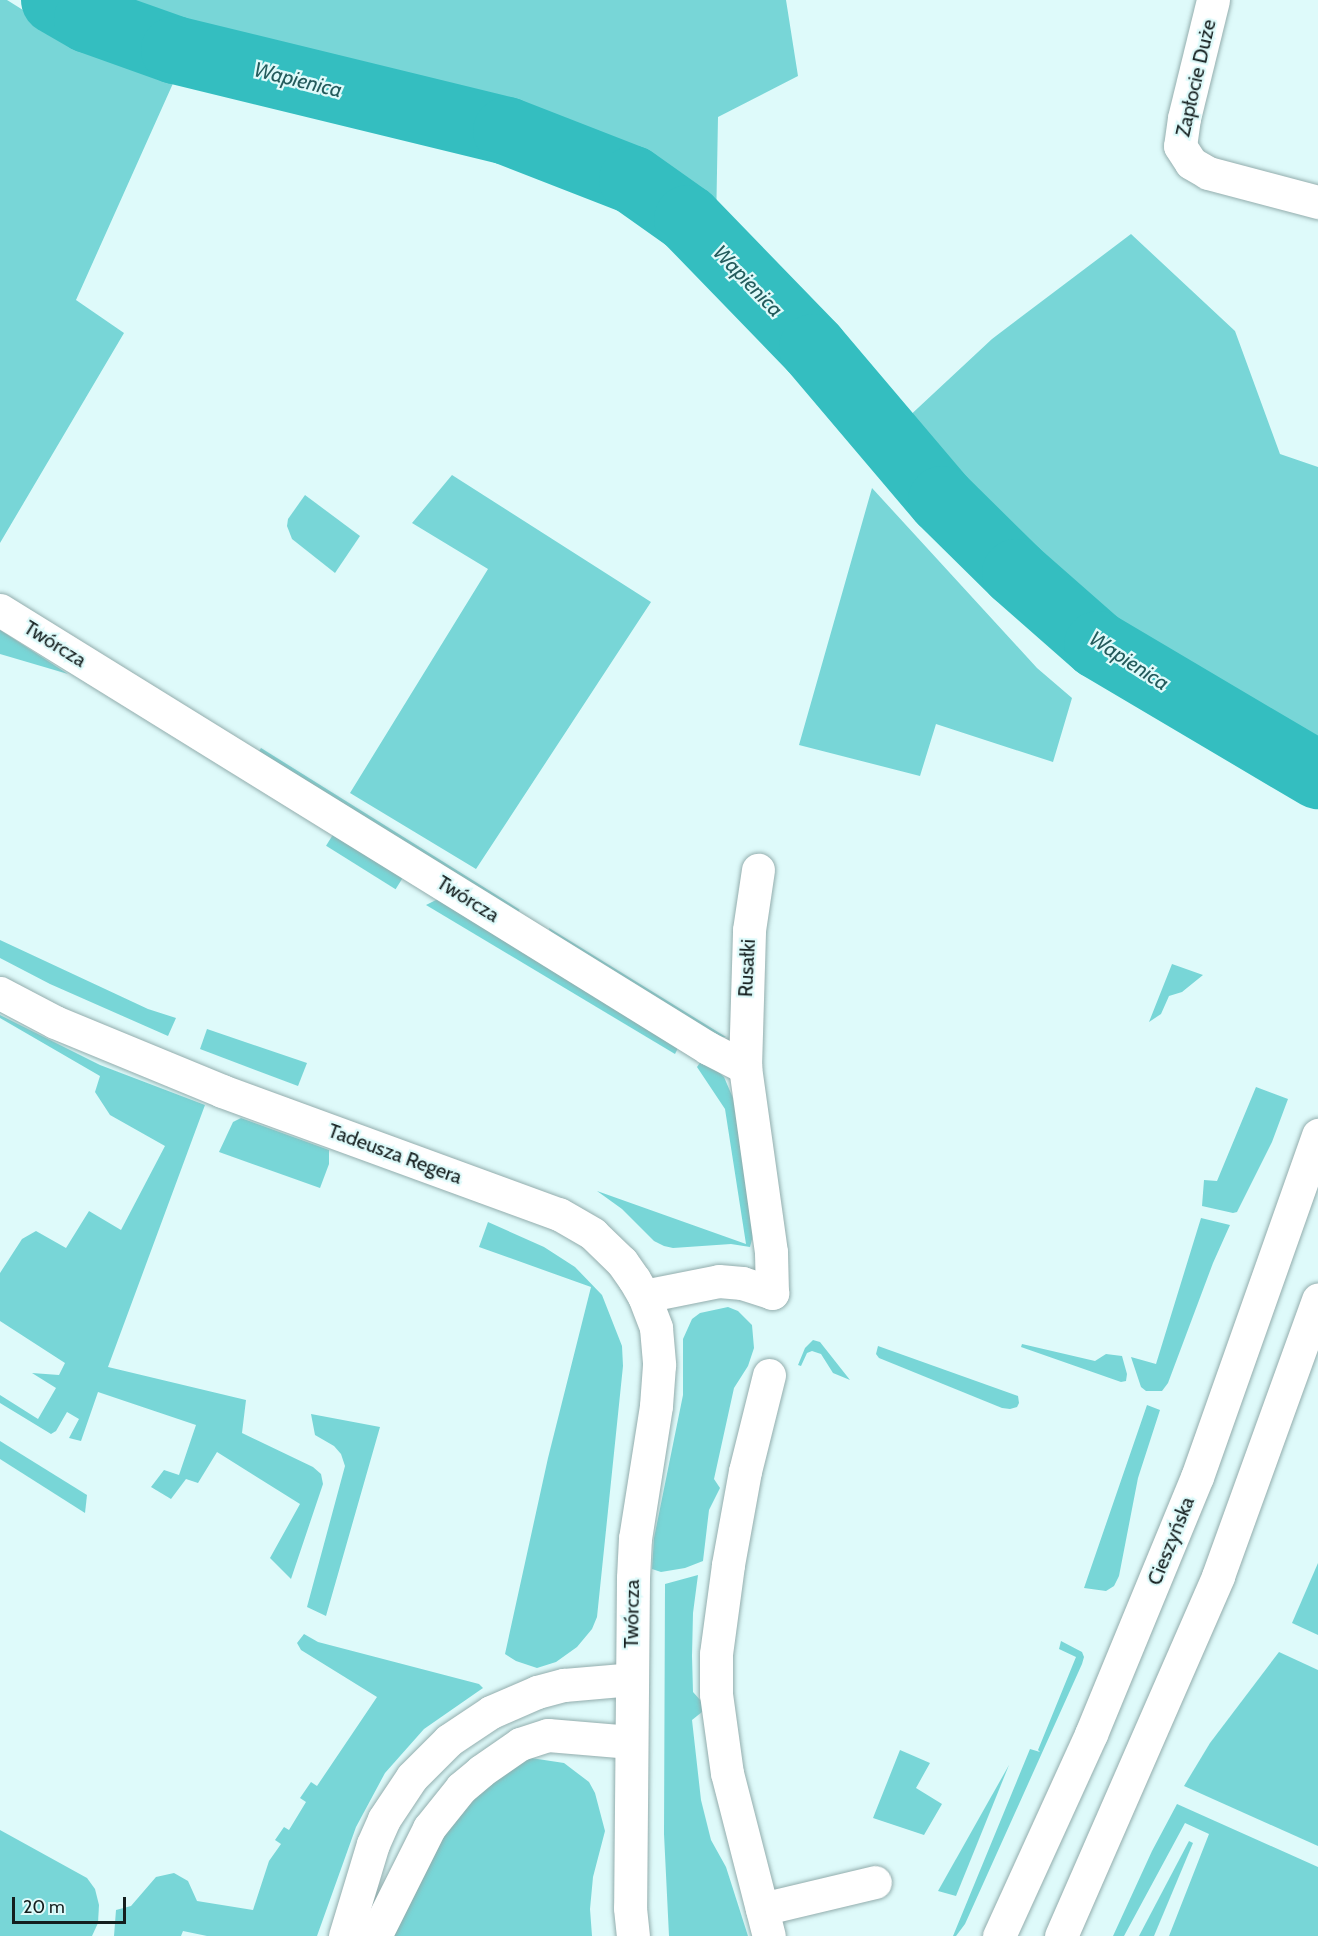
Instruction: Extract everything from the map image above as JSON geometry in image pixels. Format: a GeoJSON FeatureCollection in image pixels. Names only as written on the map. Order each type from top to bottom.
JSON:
{"type":"FeatureCollection","features":[{"type":"Feature","properties":{"kind":"street","name":"Zapłocie Duże"},"geometry":{"type":"LineString","coordinates":[[1213,0],[1184,118],[1180,146],[1191,163],[1208,173],[1318,202]]}},
{"type":"Feature","properties":{"kind":"street","name":"Twórcza"},"geometry":{"type":"LineString","coordinates":[[0,610],[708,1048],[745,1067]]}},
{"type":"Feature","properties":{"kind":"street","name":"Rusałki"},"geometry":{"type":"LineString","coordinates":[[745,1067],[749,930],[758,870]]}},
{"type":"Feature","properties":{"kind":"street","name":"Tadeusza Regera"},"geometry":{"type":"LineString","coordinates":[[0,993],[55,1022],[222,1091],[559,1214],[593,1234],[607,1246],[622,1262],[644,1296]]}},
{"type":"Feature","properties":{"kind":"street"},"geometry":{"type":"LineString","coordinates":[[644,1296],[719,1281],[742,1283],[772,1293],[771,1252],[745,1067]]}},
{"type":"Feature","properties":{"kind":"street","name":"Cieszyńska"},"geometry":{"type":"LineString","coordinates":[[999,1936],[1091,1734],[1188,1499],[1318,1135]]}},
{"type":"Feature","properties":{"kind":"street","name":"Twórcza"},"geometry":{"type":"LineString","coordinates":[[633,1936],[630,1908],[635,1538],[656,1406],[659,1365],[656,1328],[644,1296]]}},
{"type":"Feature","properties":{"kind":"street"},"geometry":{"type":"LineString","coordinates":[[1062,1936],[1218,1576],[1318,1299]]}},
{"type":"Feature","properties":{"kind":"street"},"geometry":{"type":"LineString","coordinates":[[769,1375],[746,1471],[728,1565],[716,1674],[716,1694],[727,1773],[765,1923],[875,1882]]}},
{"type":"Feature","properties":{"kind":"street"},"geometry":{"type":"LineString","coordinates":[[345,1936],[356,1897],[384,1819],[412,1777],[449,1740],[491,1712],[537,1692],[564,1685],[632,1679]]}},
{"type":"Feature","properties":{"kind":"street"},"geometry":{"type":"LineString","coordinates":[[375,1936],[429,1828],[461,1788],[490,1764],[520,1744],[548,1736],[631,1742]]}},
{"type":"Feature","properties":{"kind":"shaded area"},"geometry":{"type":"Polygon","coordinates":[[[0,0],[7,0],[79,45],[179,70],[76,300],[124,333],[0,543],[0,0]]]}},
{"type":"Feature","properties":{"kind":"shaded area"},"geometry":{"type":"Polygon","coordinates":[[[95,0],[786,0],[798,76],[718,117],[716,227],[633,165],[497,109],[346,66],[217,40],[95,0]]]}},
{"type":"Feature","properties":{"kind":"shaded area"},"geometry":{"type":"Polygon","coordinates":[[[1131,234],[1235,331],[1280,454],[1318,467],[1318,745],[1301,738],[1101,623],[1046,574],[966,493],[904,421],[992,339],[1131,234]]]}},
{"type":"Feature","properties":{"kind":"shaded area"},"geometry":{"type":"Polygon","coordinates":[[[452,475],[651,602],[476,869],[350,793],[488,569],[412,523],[452,475]]]}},
{"type":"Feature","properties":{"kind":"shaded area"},"geometry":{"type":"Polygon","coordinates":[[[872,488],[1037,668],[1072,698],[1053,762],[936,724],[920,776],[799,745],[872,488]]]}},
{"type":"Feature","properties":{"kind":"shaded area"},"geometry":{"type":"Polygon","coordinates":[[[305,495],[360,536],[335,573],[292,539],[287,526],[288,519],[305,495]]]}},
{"type":"Feature","properties":{"kind":"shaded area"},"geometry":{"type":"Polygon","coordinates":[[[0,630],[68,674],[0,654],[0,630]]]}},
{"type":"Feature","properties":{"kind":"shaded area"},"geometry":{"type":"Polygon","coordinates":[[[261,748],[520,910],[516,916],[257,754],[261,748]]]}},
{"type":"Feature","properties":{"kind":"shaded area"},"geometry":{"type":"Polygon","coordinates":[[[334,833],[404,876],[396,889],[326,846],[334,833]]]}},
{"type":"Feature","properties":{"kind":"shaded area"},"geometry":{"type":"Polygon","coordinates":[[[438,899],[679,1046],[675,1054],[426,905],[438,899]]]}},
{"type":"Feature","properties":{"kind":"shaded area"},"geometry":{"type":"Polygon","coordinates":[[[549,928],[726,1037],[717,1037],[551,940],[549,928]]]}},
{"type":"Feature","properties":{"kind":"shaded area"},"geometry":{"type":"Polygon","coordinates":[[[0,940],[148,1009],[176,1018],[168,1036],[50,984],[0,958],[0,940]]]}},
{"type":"Feature","properties":{"kind":"shaded area"},"geometry":{"type":"Polygon","coordinates":[[[1172,964],[1203,975],[1182,992],[1169,996],[1161,1014],[1149,1022],[1172,964]]]}},
{"type":"Feature","properties":{"kind":"shaded area"},"geometry":{"type":"Polygon","coordinates":[[[0,1015],[100,1065],[205,1105],[108,1367],[246,1400],[242,1433],[313,1467],[321,1474],[323,1484],[291,1579],[270,1558],[300,1504],[217,1452],[198,1483],[186,1479],[171,1499],[151,1487],[164,1470],[179,1475],[196,1425],[98,1392],[81,1441],[69,1438],[79,1419],[67,1412],[56,1431],[51,1434],[0,1403],[0,1395],[38,1419],[56,1388],[32,1373],[59,1375],[65,1363],[0,1321],[0,1273],[22,1239],[36,1231],[66,1248],[89,1211],[121,1230],[165,1146],[110,1115],[95,1092],[100,1076],[0,1018],[0,1015]]]}},
{"type":"Feature","properties":{"kind":"shaded area"},"geometry":{"type":"Polygon","coordinates":[[[207,1029],[307,1063],[298,1086],[200,1049],[207,1029]]]}},
{"type":"Feature","properties":{"kind":"shaded area"},"geometry":{"type":"Polygon","coordinates":[[[703,1058],[724,1077],[736,1105],[754,1232],[750,1247],[731,1244],[673,1248],[664,1246],[654,1241],[622,1209],[597,1191],[746,1244],[725,1109],[697,1067],[703,1058]]]}},
{"type":"Feature","properties":{"kind":"shaded area"},"geometry":{"type":"Polygon","coordinates":[[[1256,1087],[1288,1099],[1272,1142],[1237,1212],[1202,1206],[1204,1180],[1217,1181],[1256,1087]]]}},
{"type":"Feature","properties":{"kind":"shaded area"},"geometry":{"type":"Polygon","coordinates":[[[241,1118],[329,1150],[329,1164],[320,1188],[219,1152],[233,1122],[241,1118]]]}},
{"type":"Feature","properties":{"kind":"shaded area"},"geometry":{"type":"Polygon","coordinates":[[[1201,1218],[1230,1225],[1213,1263],[1168,1383],[1162,1391],[1146,1391],[1141,1387],[1131,1357],[1156,1364],[1201,1218]]]}},
{"type":"Feature","properties":{"kind":"shaded area"},"geometry":{"type":"Polygon","coordinates":[[[488,1222],[544,1247],[575,1267],[602,1295],[622,1346],[623,1366],[597,1617],[592,1629],[577,1647],[556,1662],[537,1668],[516,1661],[505,1654],[548,1458],[591,1287],[479,1247],[488,1222]]]}},
{"type":"Feature","properties":{"kind":"shaded area"},"geometry":{"type":"Polygon","coordinates":[[[728,1307],[738,1311],[752,1325],[754,1348],[748,1366],[734,1388],[714,1479],[720,1488],[709,1510],[703,1561],[685,1568],[661,1572],[652,1569],[654,1538],[683,1395],[683,1339],[692,1319],[700,1313],[728,1307]]]}},
{"type":"Feature","properties":{"kind":"shaded area"},"geometry":{"type":"Polygon","coordinates":[[[813,1340],[820,1342],[850,1380],[833,1373],[821,1354],[812,1351],[807,1353],[801,1366],[798,1365],[805,1348],[813,1340]]]}},
{"type":"Feature","properties":{"kind":"shaded area"},"geometry":{"type":"Polygon","coordinates":[[[1022,1344],[1095,1361],[1106,1354],[1122,1356],[1127,1374],[1126,1381],[1121,1382],[1021,1347],[1022,1344]]]}},
{"type":"Feature","properties":{"kind":"shaded area"},"geometry":{"type":"Polygon","coordinates":[[[878,1346],[1018,1396],[1019,1403],[1017,1407],[1002,1408],[879,1358],[876,1354],[878,1346]]]}},
{"type":"Feature","properties":{"kind":"shaded area"},"geometry":{"type":"Polygon","coordinates":[[[1147,1405],[1160,1410],[1138,1478],[1119,1576],[1114,1586],[1106,1591],[1084,1588],[1147,1405]]]}},
{"type":"Feature","properties":{"kind":"shaded area"},"geometry":{"type":"Polygon","coordinates":[[[311,1414],[380,1427],[326,1616],[307,1607],[345,1466],[341,1454],[334,1446],[315,1435],[311,1414]]]}},
{"type":"Feature","properties":{"kind":"shaded area"},"geometry":{"type":"Polygon","coordinates":[[[0,1441],[87,1495],[85,1513],[0,1459],[0,1441]]]}},
{"type":"Feature","properties":{"kind":"shaded area"},"geometry":{"type":"Polygon","coordinates":[[[1318,1563],[1318,1635],[1292,1623],[1318,1563]]]}},
{"type":"Feature","properties":{"kind":"shaded area"},"geometry":{"type":"Polygon","coordinates":[[[698,1575],[693,1613],[693,1692],[702,1702],[702,1712],[692,1720],[701,1800],[711,1840],[726,1867],[748,1936],[669,1936],[664,1834],[665,1584],[698,1575]]]}},
{"type":"Feature","properties":{"kind":"shaded area"},"geometry":{"type":"Polygon","coordinates":[[[304,1634],[318,1642],[479,1684],[483,1688],[424,1729],[385,1773],[356,1827],[317,1936],[207,1936],[183,1931],[181,1936],[114,1936],[116,1910],[131,1906],[156,1877],[174,1873],[188,1881],[197,1901],[253,1910],[269,1861],[281,1844],[275,1840],[284,1827],[289,1830],[306,1802],[300,1798],[311,1782],[317,1786],[377,1697],[301,1650],[297,1643],[304,1634]]]}},
{"type":"Feature","properties":{"kind":"shaded area"},"geometry":{"type":"Polygon","coordinates":[[[1061,1641],[1082,1652],[1084,1657],[1082,1664],[965,1924],[956,1936],[953,1936],[1030,1749],[1040,1752],[1038,1750],[1076,1657],[1059,1649],[1061,1641]]]}},
{"type":"Feature","properties":{"kind":"shaded area"},"geometry":{"type":"Polygon","coordinates":[[[1279,1652],[1318,1670],[1318,1846],[1184,1786],[1210,1743],[1279,1652]]]}},
{"type":"Feature","properties":{"kind":"shaded area"},"geometry":{"type":"Polygon","coordinates":[[[900,1750],[930,1763],[916,1788],[942,1804],[924,1835],[873,1818],[900,1750]]]}},
{"type":"Feature","properties":{"kind":"shaded area"},"geometry":{"type":"Polygon","coordinates":[[[531,1758],[564,1763],[589,1782],[595,1793],[605,1831],[593,1877],[590,1909],[592,1936],[393,1936],[436,1844],[474,1794],[514,1764],[531,1758]]]}},
{"type":"Feature","properties":{"kind":"shaded area"},"geometry":{"type":"Polygon","coordinates":[[[1009,1765],[956,1896],[938,1891],[1009,1765]]]}},
{"type":"Feature","properties":{"kind":"shaded area"},"geometry":{"type":"Polygon","coordinates":[[[1177,1804],[1318,1867],[1318,1936],[1169,1936],[1209,1834],[1185,1823],[1124,1936],[1113,1936],[1152,1851],[1177,1804]]]}},
{"type":"Feature","properties":{"kind":"shaded area"},"geometry":{"type":"Polygon","coordinates":[[[0,1830],[87,1878],[95,1889],[99,1905],[98,1923],[92,1936],[0,1936],[0,1830]]]}},
{"type":"Feature","properties":{"kind":"shaded area"},"geometry":{"type":"Polygon","coordinates":[[[1189,1841],[1193,1843],[1154,1936],[1139,1936],[1189,1841]]]}},
{"type":"Feature","properties":{"kind":"waterway","name":"Wapienica"},"geometry":{"type":"LineString","coordinates":[[55,0],[88,19],[175,50],[507,131],[633,180],[688,219],[813,348],[942,500],[1016,573],[1098,645],[1318,775]]}}]}
